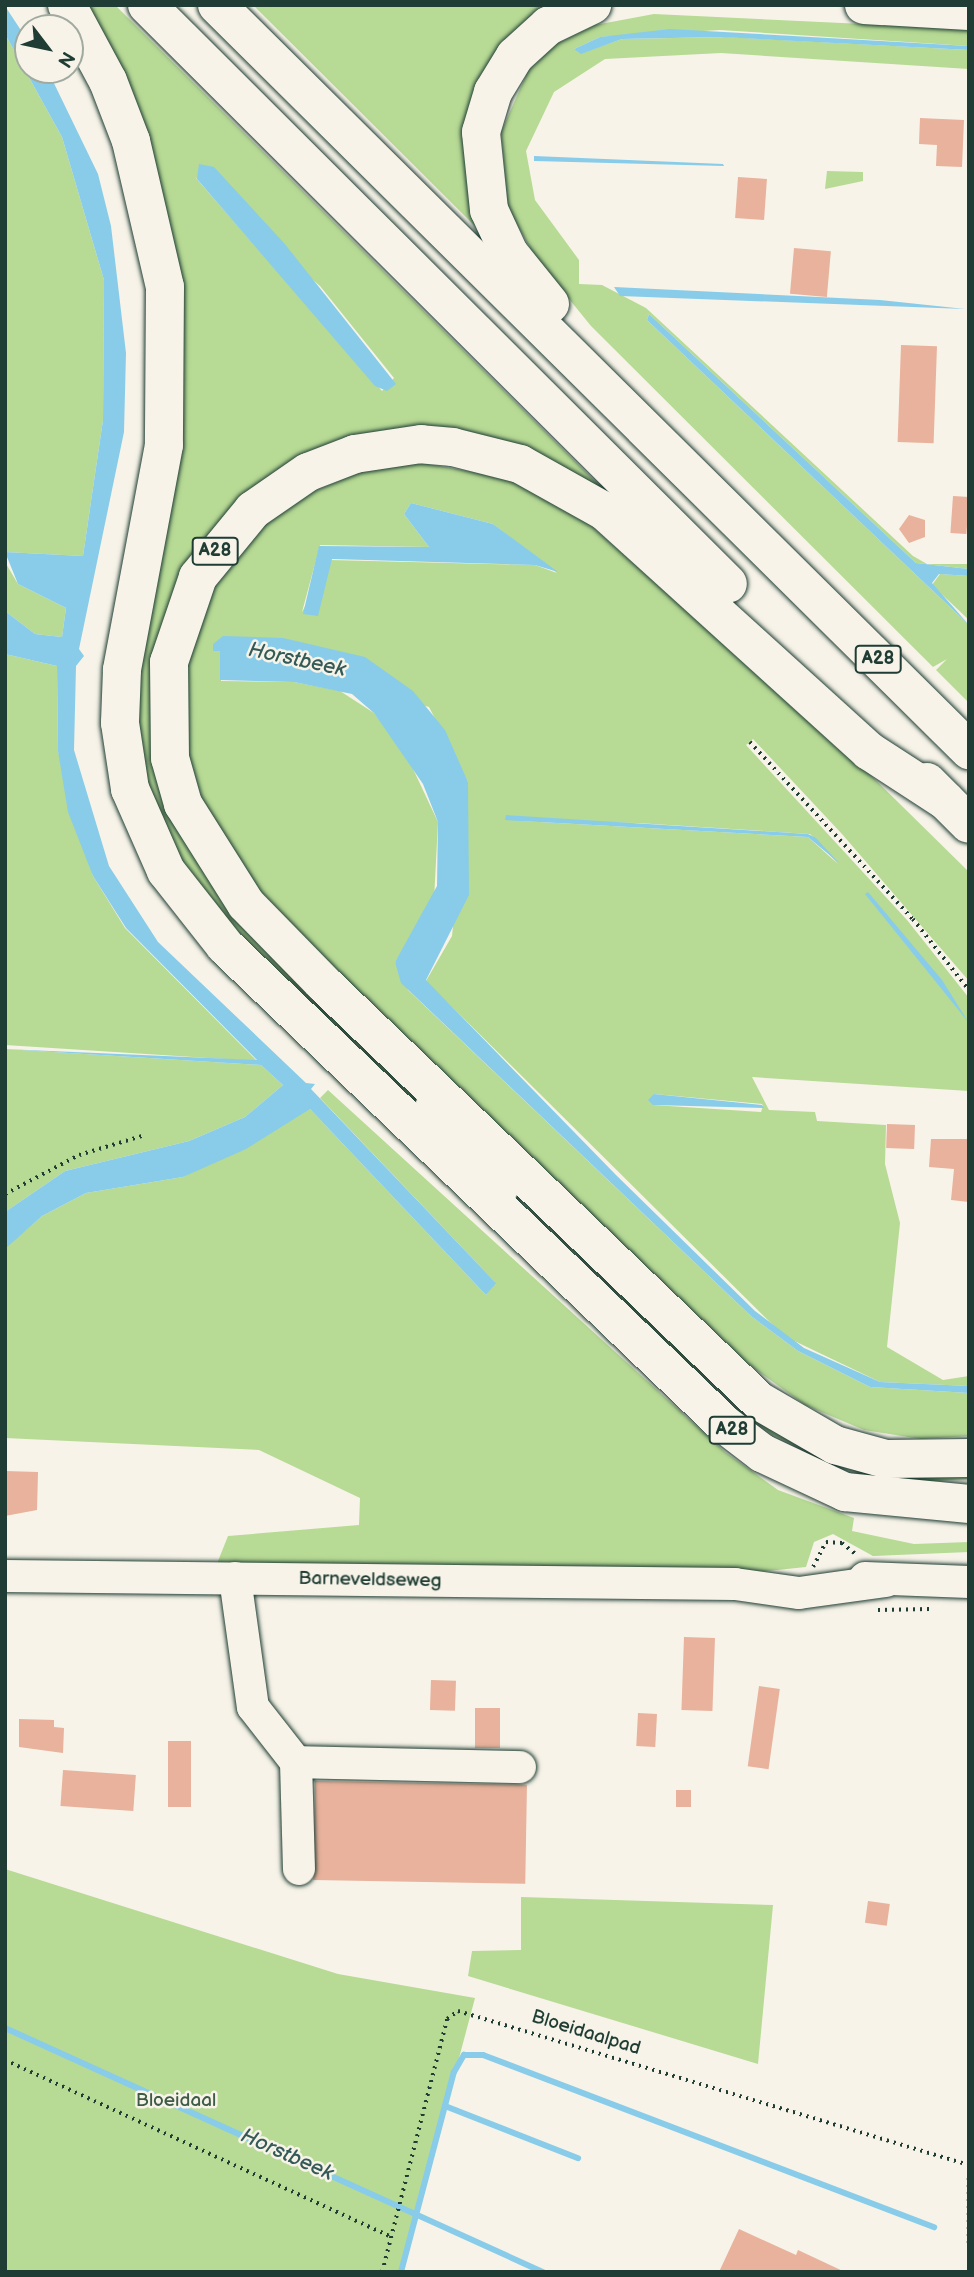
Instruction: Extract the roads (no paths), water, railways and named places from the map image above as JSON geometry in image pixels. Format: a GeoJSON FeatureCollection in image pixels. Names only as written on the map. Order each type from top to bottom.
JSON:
{"type":"FeatureCollection","features":[{"type":"Feature","properties":{"kind":"highway","name":"A28"},"geometry":{"type":"LineString","coordinates":[[67,5],[128,131],[165,287],[164,444],[120,697],[123,754],[139,815],[166,871],[225,946],[547,1254],[762,1453],[845,1492],[969,1504]]}},
{"type":"Feature","properties":{"kind":"highway","name":"A28"},"geometry":{"type":"LineString","coordinates":[[147,5],[957,812]]}},
{"type":"Feature","properties":{"kind":"highway","name":"A28"},"geometry":{"type":"LineString","coordinates":[[217,5],[969,750]]}},
{"type":"Feature","properties":{"kind":"highway","name":"A28"},"geometry":{"type":"LineString","coordinates":[[592,5],[531,40],[493,92],[479,155],[489,210],[524,275],[787,569]]}},
{"type":"Feature","properties":{"kind":"highway"},"geometry":{"type":"LineString","coordinates":[[864,5],[969,11]]}},
{"type":"Feature","properties":{"kind":"highway","name":"A28"},"geometry":{"type":"LineString","coordinates":[[957,812],[869,751],[670,564],[581,495],[520,464],[453,447],[421,444],[355,454],[282,487],[215,551],[184,606],[165,708],[170,758],[197,830],[246,904],[323,983],[759,1401],[835,1444],[886,1459],[969,1458]]}},
{"type":"Feature","properties":{"kind":"street"},"geometry":{"type":"LineString","coordinates":[[323,983],[528,1221],[547,1254]]}},
{"type":"Feature","properties":{"kind":"street","name":"Barneveldseweg"},"geometry":{"type":"LineString","coordinates":[[5,1576],[735,1584],[806,1574],[886,1581],[969,1582]]}},
{"type":"Feature","properties":{"kind":"street"},"geometry":{"type":"LineString","coordinates":[[235,1578],[253,1707],[296,1762],[299,1869]]}},
{"type":"Feature","properties":{"kind":"street"},"geometry":{"type":"LineString","coordinates":[[296,1762],[520,1767]]}},
{"type":"Feature","properties":{"kind":"water"},"geometry":{"type":"Polygon","coordinates":[[[5,6],[14,20],[14,50],[5,34],[5,6]]]}},
{"type":"Feature","properties":{"kind":"water"},"geometry":{"type":"Polygon","coordinates":[[[670,29],[969,46],[969,50],[721,37],[622,39],[581,54],[574,49],[600,37],[670,29]]]}},
{"type":"Feature","properties":{"kind":"water"},"geometry":{"type":"Polygon","coordinates":[[[33,84],[54,84],[98,174],[111,226],[126,353],[124,432],[79,649],[84,656],[76,666],[74,750],[109,866],[158,942],[306,1083],[315,1084],[311,1089],[496,1283],[486,1295],[310,1109],[246,1149],[183,1177],[86,1193],[42,1216],[5,1249],[5,1212],[65,1171],[189,1141],[245,1117],[283,1085],[261,1065],[5,1049],[257,1060],[126,928],[93,876],[68,812],[58,751],[57,666],[5,654],[5,611],[35,634],[62,637],[66,608],[18,584],[5,552],[83,556],[103,420],[104,280],[62,137],[33,84]]]}},
{"type":"Feature","properties":{"kind":"water"},"geometry":{"type":"Polygon","coordinates":[[[534,156],[723,164],[724,166],[534,161],[534,156]]]}},
{"type":"Feature","properties":{"kind":"water"},"geometry":{"type":"Polygon","coordinates":[[[199,164],[214,167],[284,243],[396,384],[387,391],[375,386],[197,179],[199,164]]]}},
{"type":"Feature","properties":{"kind":"water"},"geometry":{"type":"Polygon","coordinates":[[[614,287],[880,300],[965,309],[620,296],[614,287]]]}},
{"type":"Feature","properties":{"kind":"water"},"geometry":{"type":"Polygon","coordinates":[[[649,314],[916,563],[969,569],[969,576],[939,574],[932,583],[969,625],[647,320],[649,314]]]}},
{"type":"Feature","properties":{"kind":"water"},"geometry":{"type":"Polygon","coordinates":[[[411,503],[493,524],[558,572],[535,565],[332,559],[318,616],[303,614],[319,546],[429,547],[404,514],[411,503]]]}},
{"type":"Feature","properties":{"kind":"water"},"geometry":{"type":"Polygon","coordinates":[[[223,636],[283,638],[365,657],[413,691],[445,730],[468,782],[469,895],[426,980],[616,1175],[755,1311],[804,1348],[880,1382],[969,1386],[969,1393],[870,1387],[798,1351],[751,1316],[401,983],[395,962],[437,886],[438,822],[423,784],[374,713],[352,694],[294,682],[220,680],[220,651],[213,651],[213,644],[223,636]]]}},
{"type":"Feature","properties":{"kind":"water"},"geometry":{"type":"Polygon","coordinates":[[[506,815],[808,834],[816,838],[839,863],[808,837],[505,820],[506,815]]]}},
{"type":"Feature","properties":{"kind":"water"},"geometry":{"type":"Polygon","coordinates":[[[868,892],[942,980],[969,1023],[865,894],[868,892]]]}},
{"type":"Feature","properties":{"kind":"water"},"geometry":{"type":"Polygon","coordinates":[[[654,1094],[762,1105],[764,1108],[653,1105],[648,1100],[654,1094]]]}},
{"type":"Feature","properties":{"kind":"waterway","name":"Horstbeek"},"geometry":{"type":"LineString","coordinates":[[5,2028],[543,2272]]}},
{"type":"Feature","properties":{"kind":"waterway"},"geometry":{"type":"LineString","coordinates":[[401,2272],[454,2072],[464,2055],[483,2055],[934,2227]]}},
{"type":"Feature","properties":{"kind":"waterway"},"geometry":{"type":"LineString","coordinates":[[445,2106],[578,2158]]}},
{"type":"Feature","properties":{"kind":"park label","name":"Bloeidaal"},"geometry":{"type":"Point","coordinates":[176,2101]}}]}
